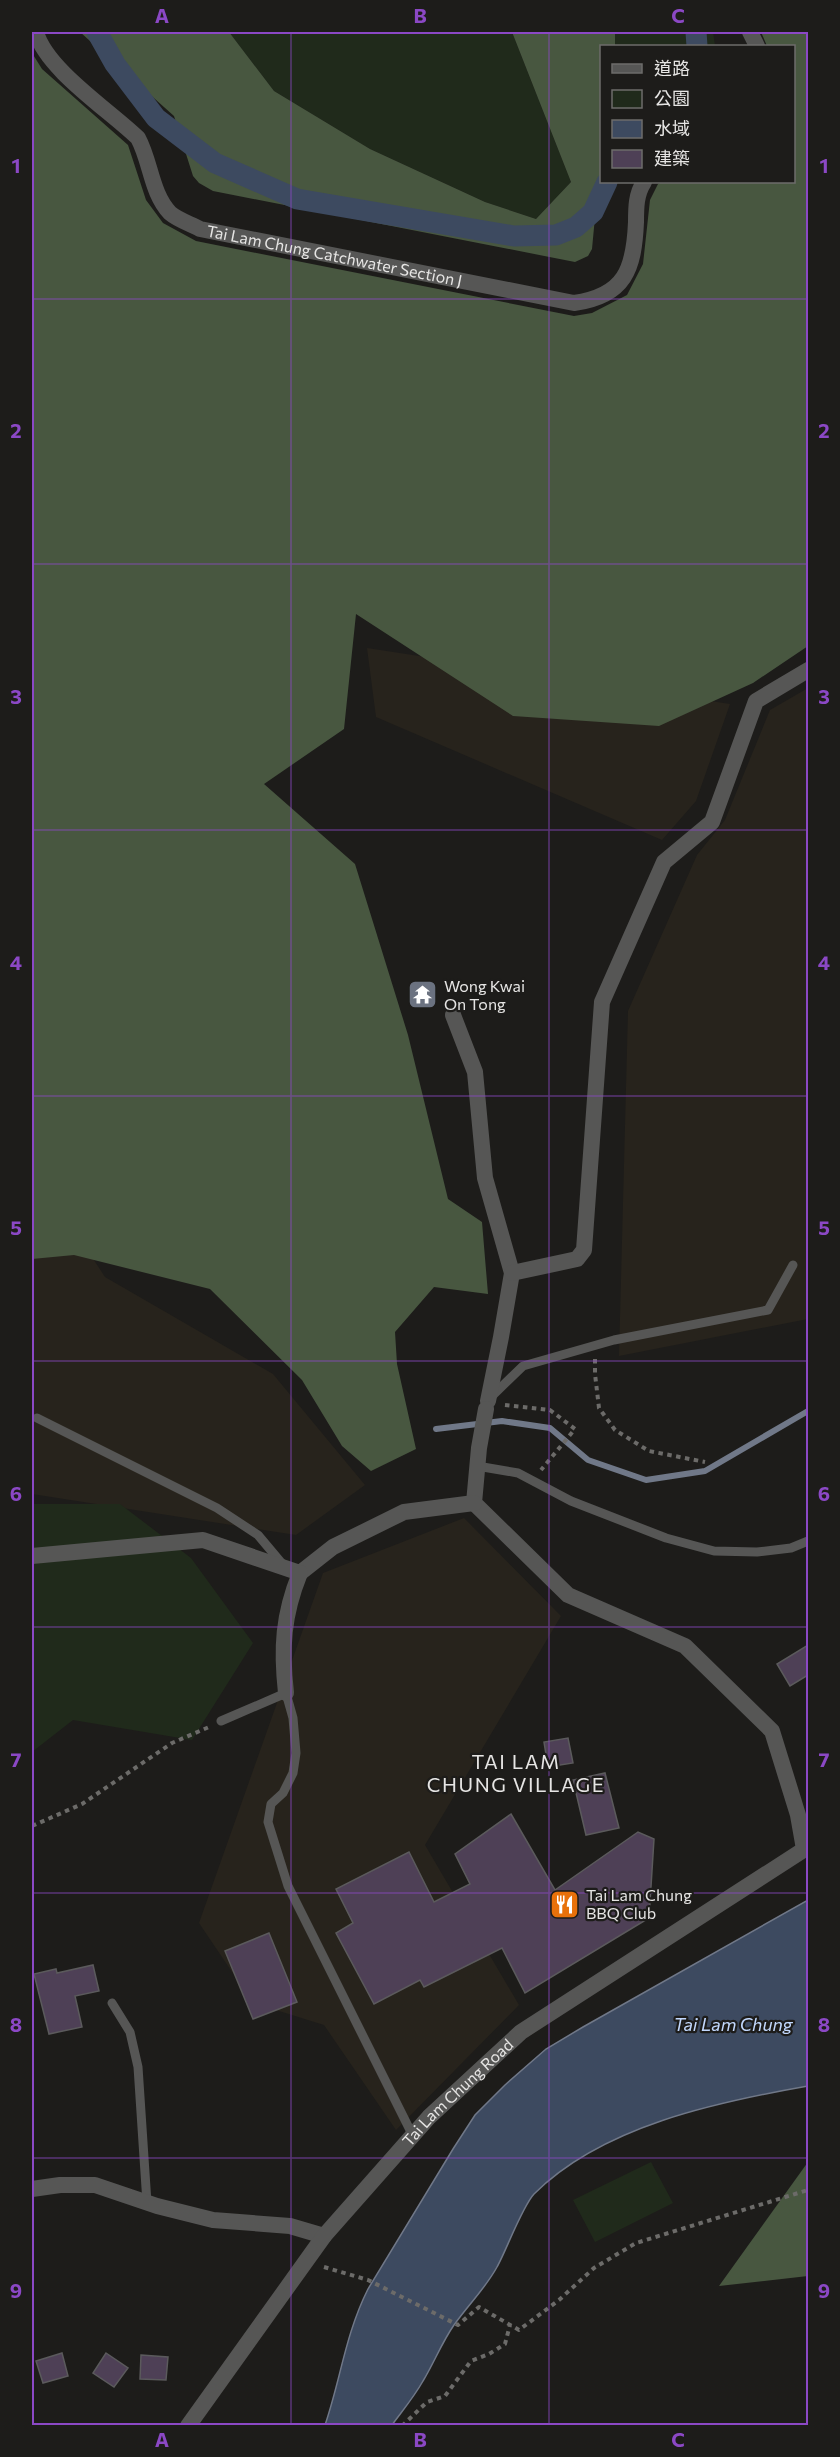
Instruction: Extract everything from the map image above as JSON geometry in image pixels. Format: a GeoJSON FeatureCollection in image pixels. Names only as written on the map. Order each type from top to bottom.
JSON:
{"type":"FeatureCollection","features":[{"type":"Feature","properties":{"kind":"street","name":"Tai Lam Chung Catchwater Section J"},"geometry":{"type":"LineString","coordinates":[[36,32],[39,42],[51,61],[138,138],[146,152],[157,195],[171,214],[200,229],[574,303],[589,301],[607,294],[618,286],[625,275],[633,253],[636,204],[644,183]]}},
{"type":"Feature","properties":{"kind":"street"},"geometry":{"type":"LineString","coordinates":[[512,1273],[577,1259],[584,1250],[602,1002],[664,862],[712,822],[756,701],[808,670]]}},
{"type":"Feature","properties":{"kind":"street"},"geometry":{"type":"LineString","coordinates":[[453,1016],[475,1072],[485,1178],[512,1273],[479,1448],[474,1503]]}},
{"type":"Feature","properties":{"kind":"street"},"geometry":{"type":"LineString","coordinates":[[32,1556],[203,1540],[293,1570],[333,1547],[404,1512],[474,1503]]}},
{"type":"Feature","properties":{"kind":"street"},"geometry":{"type":"LineString","coordinates":[[474,1503],[568,1595],[685,1646],[772,1731],[806,1848]]}},
{"type":"Feature","properties":{"kind":"street"},"geometry":{"type":"LineString","coordinates":[[286,1693],[282,1657],[293,1570]]}},
{"type":"Feature","properties":{"kind":"street","name":"Tai Lam Chung Road"},"geometry":{"type":"LineString","coordinates":[[188,2426],[324,2236],[429,2116],[521,2032],[806,1848]]}},
{"type":"Feature","properties":{"kind":"street"},"geometry":{"type":"LineString","coordinates":[[32,2189],[60,2185],[95,2185],[147,2203],[213,2220],[290,2226],[324,2236]]}},
{"type":"Feature","properties":{"kind":"lane"},"geometry":{"type":"LineString","coordinates":[[489,1402],[523,1366],[614,1340],[768,1310],[793,1266]]}},
{"type":"Feature","properties":{"kind":"lane"},"geometry":{"type":"LineString","coordinates":[[37,1418],[217,1508],[258,1535],[293,1570]]}},
{"type":"Feature","properties":{"kind":"lane"},"geometry":{"type":"LineString","coordinates":[[477,1466],[518,1473],[572,1501],[666,1538],[714,1551],[757,1552],[791,1548],[808,1541]]}},
{"type":"Feature","properties":{"kind":"lane"},"geometry":{"type":"LineString","coordinates":[[221,1721],[286,1693],[293,1718],[296,1753],[292,1773],[283,1792],[271,1804],[268,1822],[288,1886],[413,2136]]}},
{"type":"Feature","properties":{"kind":"lane"},"geometry":{"type":"LineString","coordinates":[[112,2003],[130,2032],[138,2067],[147,2203]]}},
{"type":"Feature","properties":{"kind":"path"},"geometry":{"type":"LineString","coordinates":[[596,1346],[595,1374],[599,1408],[615,1430],[649,1451],[705,1462]]}},
{"type":"Feature","properties":{"kind":"path"},"geometry":{"type":"LineString","coordinates":[[489,1402],[550,1410],[575,1429],[549,1460]]}},
{"type":"Feature","properties":{"kind":"path"},"geometry":{"type":"LineString","coordinates":[[32,1826],[82,1804],[172,1743],[221,1721]]}},
{"type":"Feature","properties":{"kind":"path"},"geometry":{"type":"LineString","coordinates":[[306,2262],[368,2280],[458,2325],[479,2307],[519,2330],[559,2300],[594,2268],[636,2244],[808,2190]]}},
{"type":"Feature","properties":{"kind":"path"},"geometry":{"type":"LineString","coordinates":[[402,2426],[427,2402],[444,2396],[471,2361],[505,2344],[510,2325]]}},
{"type":"Feature","properties":{"kind":"shaded area"},"geometry":{"type":"Polygon","coordinates":[[[367,648],[730,704],[696,801],[662,840],[376,717],[367,648]]]}},
{"type":"Feature","properties":{"kind":"shaded area"},"geometry":{"type":"Polygon","coordinates":[[[808,688],[808,1319],[619,1356],[628,1011],[697,855],[725,820],[770,710],[808,688]]]}},
{"type":"Feature","properties":{"kind":"shaded area"},"geometry":{"type":"Polygon","coordinates":[[[32,1165],[105,1277],[273,1374],[365,1485],[296,1535],[32,1494],[32,1165]]]}},
{"type":"Feature","properties":{"kind":"shaded area"},"geometry":{"type":"Polygon","coordinates":[[[464,1518],[561,1616],[425,1845],[519,2005],[396,2130],[324,2025],[253,2003],[199,1923],[323,1573],[464,1518]]]}},
{"type":"Feature","properties":{"kind":"green space"},"geometry":{"type":"Polygon","coordinates":[[[80,32],[229,32],[274,91],[370,149],[485,202],[536,219],[571,182],[512,32],[615,32],[615,45],[600,45],[600,181],[592,249],[588,256],[575,262],[213,191],[199,183],[193,176],[174,116],[80,32]]]}},
{"type":"Feature","properties":{"kind":"green space"},"geometry":{"type":"Polygon","coordinates":[[[229,32],[512,32],[571,182],[536,219],[485,202],[370,149],[274,91],[229,32]]]}},
{"type":"Feature","properties":{"kind":"green space"},"geometry":{"type":"Polygon","coordinates":[[[615,32],[713,32],[715,45],[615,45],[615,32]]]}},
{"type":"Feature","properties":{"kind":"green space"},"geometry":{"type":"Polygon","coordinates":[[[761,32],[808,32],[808,646],[753,683],[659,726],[513,716],[356,614],[344,729],[264,784],[355,864],[408,1035],[448,1199],[482,1222],[488,1294],[434,1287],[395,1332],[397,1364],[416,1449],[371,1471],[342,1446],[302,1380],[210,1289],[74,1255],[32,1259],[32,53],[42,69],[128,145],[146,200],[163,223],[196,241],[574,316],[592,313],[627,295],[643,264],[650,200],[658,184],[795,183],[795,45],[767,45],[761,32]]]}},
{"type":"Feature","properties":{"kind":"green space"},"geometry":{"type":"Polygon","coordinates":[[[32,1504],[120,1504],[191,1558],[253,1643],[192,1740],[73,1720],[32,1752],[32,1504]]]}},
{"type":"Feature","properties":{"kind":"green space"},"geometry":{"type":"Polygon","coordinates":[[[651,2162],[673,2203],[595,2242],[573,2200],[651,2162]]]}},
{"type":"Feature","properties":{"kind":"green space"},"geometry":{"type":"Polygon","coordinates":[[[808,2162],[808,2276],[719,2286],[808,2162]]]}},
{"type":"Feature","properties":{"kind":"water","name":"Tai Lam Chung"},"geometry":{"type":"Polygon","coordinates":[[[808,1900],[808,2086],[736,2100],[662,2120],[593,2151],[562,2170],[529,2200],[492,2275],[454,2325],[420,2387],[392,2425],[325,2425],[354,2323],[368,2289],[475,2115],[546,2049],[808,1900]]]}},
{"type":"Feature","properties":{"kind":"building"},"geometry":{"type":"Polygon","coordinates":[[[808,1645],[808,1675],[790,1686],[777,1664],[808,1645]]]}},
{"type":"Feature","properties":{"kind":"building"},"geometry":{"type":"Polygon","coordinates":[[[568,1738],[573,1763],[548,1767],[544,1742],[568,1738]]]}},
{"type":"Feature","properties":{"kind":"building"},"geometry":{"type":"Polygon","coordinates":[[[605,1773],[619,1828],[586,1835],[573,1780],[605,1773]]]}},
{"type":"Feature","properties":{"kind":"building"},"geometry":{"type":"Polygon","coordinates":[[[511,1814],[555,1890],[638,1832],[654,1839],[649,1918],[525,1993],[502,1948],[424,1987],[420,1980],[374,2004],[336,1933],[353,1923],[336,1889],[409,1852],[434,1902],[470,1884],[455,1854],[511,1814]]]}},
{"type":"Feature","properties":{"kind":"building"},"geometry":{"type":"Polygon","coordinates":[[[269,1933],[297,2002],[253,2019],[225,1951],[269,1933]]]}},
{"type":"Feature","properties":{"kind":"building"},"geometry":{"type":"Polygon","coordinates":[[[93,1965],[99,1991],[75,1996],[82,2027],[49,2034],[34,1974],[56,1969],[57,1973],[93,1965]]]}},
{"type":"Feature","properties":{"kind":"building"},"geometry":{"type":"Polygon","coordinates":[[[62,2353],[68,2376],[43,2383],[36,2361],[62,2353]]]}},
{"type":"Feature","properties":{"kind":"building"},"geometry":{"type":"Polygon","coordinates":[[[106,2353],[128,2368],[114,2387],[93,2373],[106,2353]]]}},
{"type":"Feature","properties":{"kind":"building"},"geometry":{"type":"Polygon","coordinates":[[[141,2355],[168,2357],[166,2380],[140,2379],[141,2355]]]}},
{"type":"Feature","properties":{"kind":"waterway"},"geometry":{"type":"LineString","coordinates":[[97,32],[115,64],[156,118],[215,163],[297,199],[514,236],[556,235],[576,227],[593,212],[607,183]]}},
{"type":"Feature","properties":{"kind":"waterway"},"geometry":{"type":"LineString","coordinates":[[696,32],[697,45]]}},
{"type":"Feature","properties":{"kind":"waterway"},"geometry":{"type":"LineString","coordinates":[[436,1429],[502,1421],[550,1428],[588,1460],[646,1480],[705,1471],[808,1411]]}},
{"type":"Feature","properties":{"kind":"place","name":"Wong Kwai On Tong"},"geometry":{"type":"Point","coordinates":[423,995]}},
{"type":"Feature","properties":{"kind":"place","name":"Tai Lam Chung BBQ Club"},"geometry":{"type":"Point","coordinates":[565,1904]}},
{"type":"Feature","properties":{"kind":"district","name":"TAI LAM CHUNG VILLAGE"},"geometry":{"type":"Point","coordinates":[516,1774]}}]}
